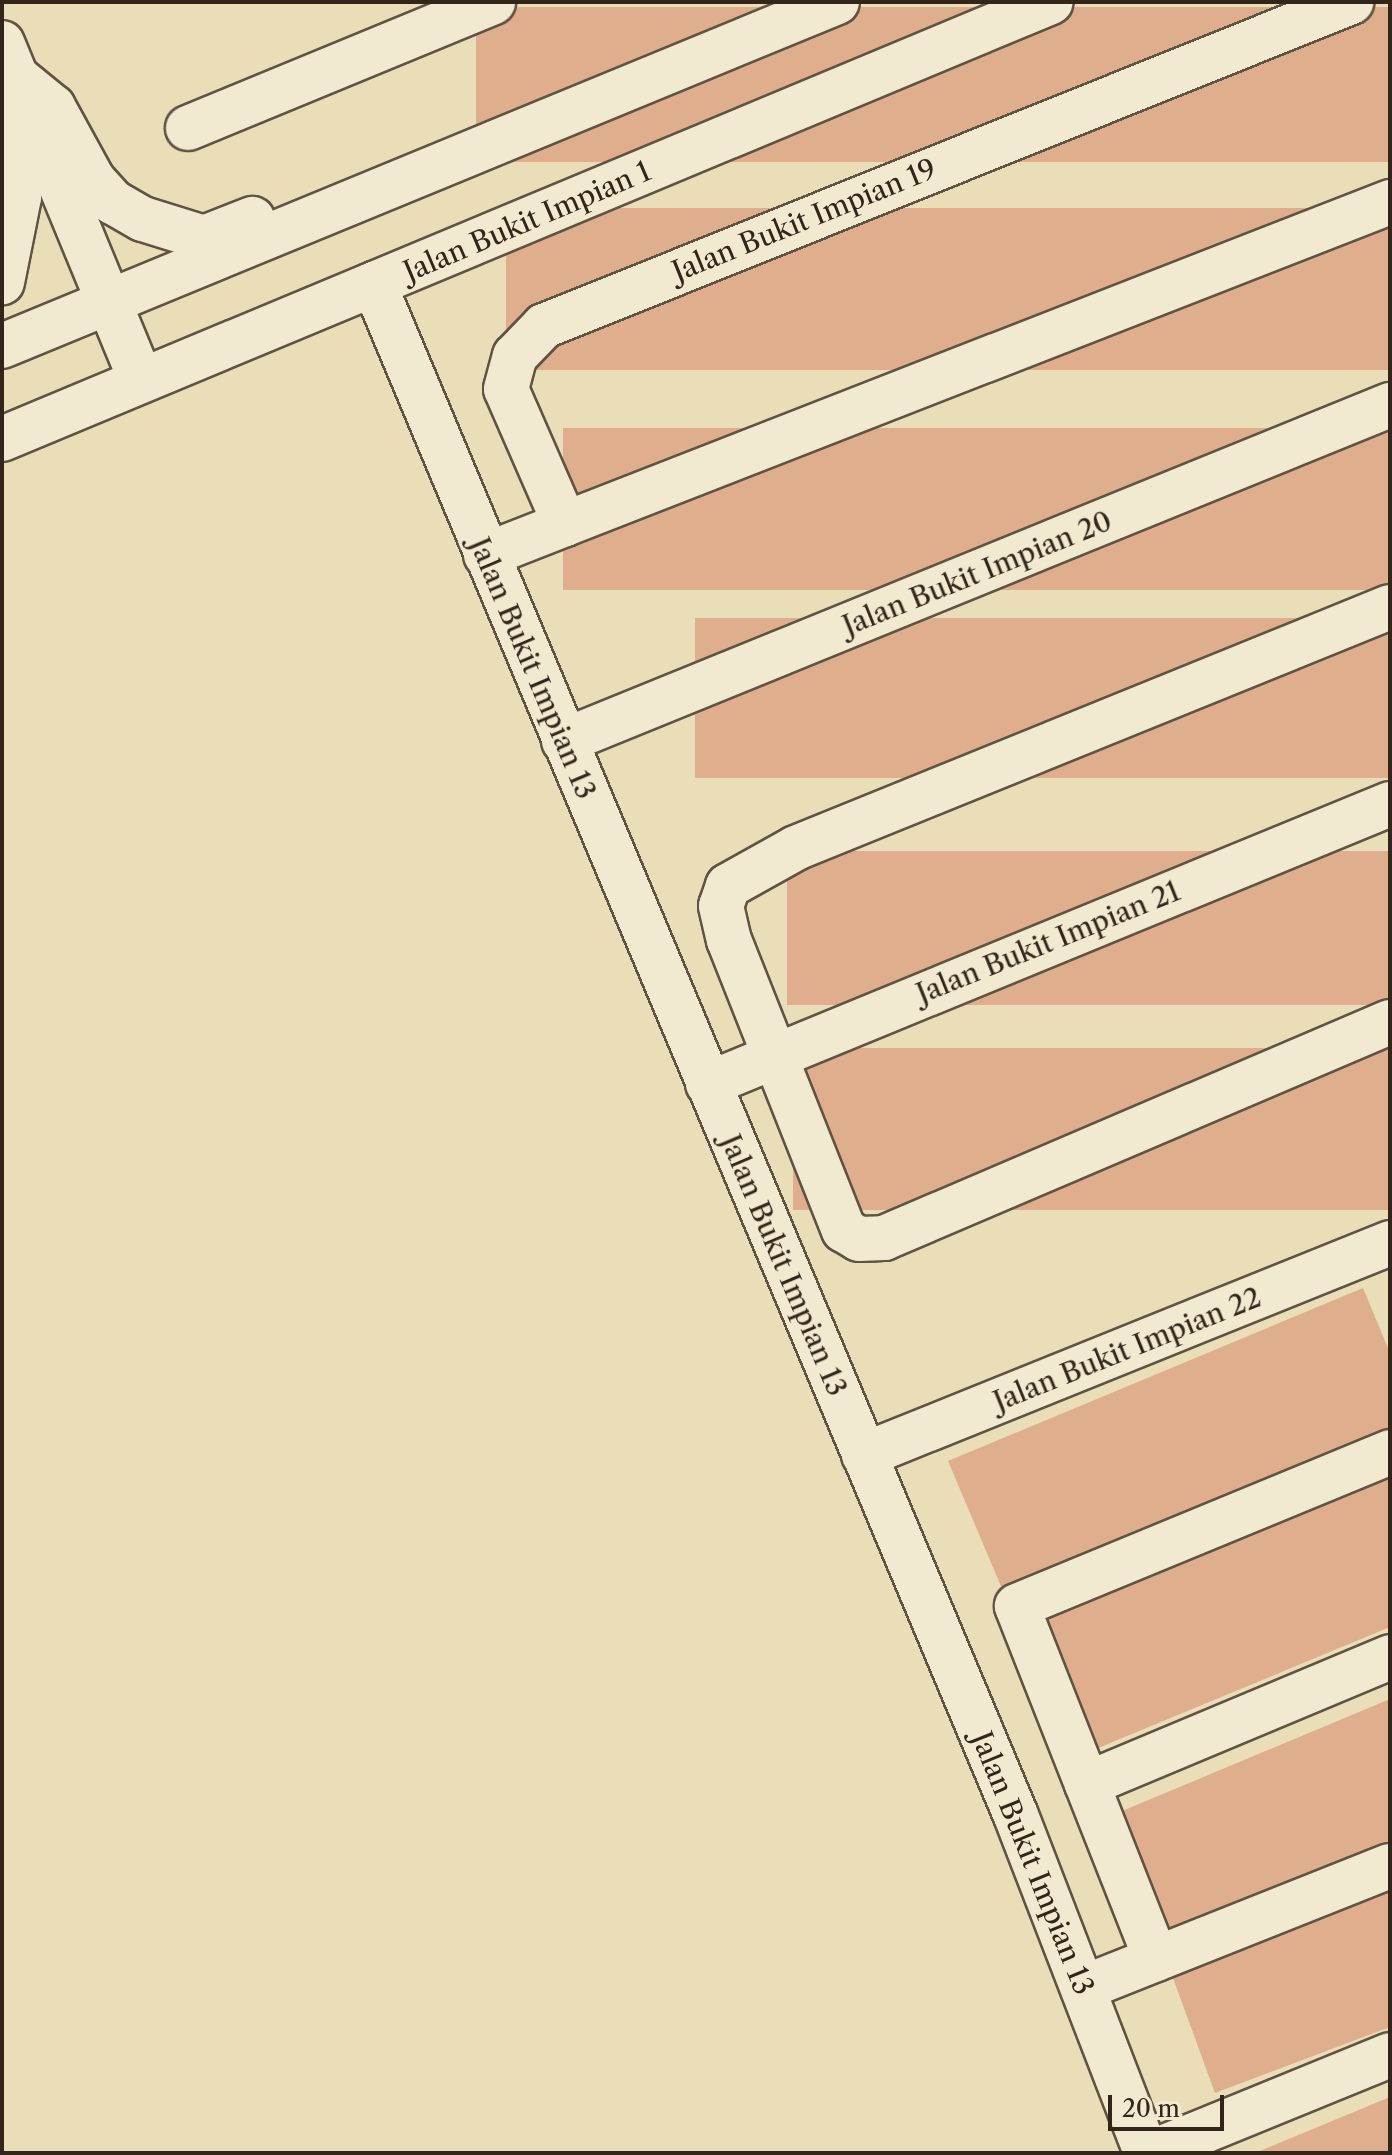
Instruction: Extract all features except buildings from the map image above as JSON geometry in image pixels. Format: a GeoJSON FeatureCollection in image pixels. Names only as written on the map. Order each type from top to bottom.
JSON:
{"type":"FeatureCollection","features":[{"type":"Feature","properties":{"kind":"street"},"geometry":{"type":"LineString","coordinates":[[188,128],[493,2]]}},
{"type":"Feature","properties":{"kind":"street"},"geometry":{"type":"LineString","coordinates":[[2,346],[837,2]]}},
{"type":"Feature","properties":{"kind":"street","name":"Jalan Bukit Impian 1"},"geometry":{"type":"LineString","coordinates":[[2,439],[1051,2]]}},
{"type":"Feature","properties":{"kind":"street","name":"Jalan Bukit Impian 19"},"geometry":{"type":"LineString","coordinates":[[565,524],[506,389],[515,356],[544,326],[1351,2]]}},
{"type":"Feature","properties":{"kind":"street"},"geometry":{"type":"LineString","coordinates":[[6,76],[53,107],[93,180],[113,202],[204,238],[357,176],[393,186]]}},
{"type":"Feature","properties":{"kind":"street"},"geometry":{"type":"LineString","coordinates":[[6,76],[141,381]]}},
{"type":"Feature","properties":{"kind":"street"},"geometry":{"type":"LineString","coordinates":[[2,146],[19,197],[2,282]]}},
{"type":"Feature","properties":{"kind":"street"},"geometry":{"type":"LineString","coordinates":[[486,555],[1390,202]]}},
{"type":"Feature","properties":{"kind":"street","name":"Jalan Bukit Impian 13"},"geometry":{"type":"LineString","coordinates":[[374,284],[864,1455],[1148,2153]]}},
{"type":"Feature","properties":{"kind":"street","name":"Jalan Bukit Impian 20"},"geometry":{"type":"LineString","coordinates":[[564,741],[1390,405]]}},
{"type":"Feature","properties":{"kind":"street"},"geometry":{"type":"LineString","coordinates":[[1390,607],[796,848],[728,886],[721,906],[729,940],[777,1052],[844,1230],[859,1239],[884,1238],[1390,1022]]}},
{"type":"Feature","properties":{"kind":"street","name":"Jalan Bukit Impian 21"},"geometry":{"type":"LineString","coordinates":[[708,1084],[777,1052],[1390,804]]}},
{"type":"Feature","properties":{"kind":"street","name":"Jalan Bukit Impian 22"},"geometry":{"type":"LineString","coordinates":[[864,1455],[1390,1243]]}},
{"type":"Feature","properties":{"kind":"street"},"geometry":{"type":"LineString","coordinates":[[1156,1959],[1017,1606],[1390,1452]]}},
{"type":"Feature","properties":{"kind":"street"},"geometry":{"type":"LineString","coordinates":[[1087,1784],[1390,1657]]}},
{"type":"Feature","properties":{"kind":"street"},"geometry":{"type":"LineString","coordinates":[[1083,1988],[1390,1866]]}},
{"type":"Feature","properties":{"kind":"street"},"geometry":{"type":"LineString","coordinates":[[1148,2153],[1390,2055]]}}]}
